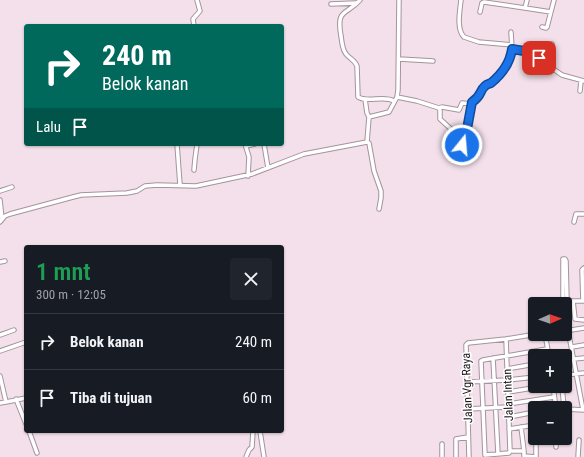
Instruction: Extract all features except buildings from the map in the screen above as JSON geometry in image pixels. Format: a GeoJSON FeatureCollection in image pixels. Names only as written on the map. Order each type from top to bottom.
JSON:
{"type":"FeatureCollection","features":[{"type":"Feature","properties":{"kind":"street"},"geometry":{"type":"LineString","coordinates":[[194,24],[193,19],[200,11],[197,0]]}},
{"type":"Feature","properties":{"kind":"street"},"geometry":{"type":"LineString","coordinates":[[370,117],[388,113],[397,97],[399,59],[399,0]]}},
{"type":"Feature","properties":{"kind":"street"},"geometry":{"type":"LineString","coordinates":[[461,0],[459,18],[460,31],[464,37],[479,42],[512,47],[530,52],[562,75],[583,81],[580,91]]}},
{"type":"Feature","properties":{"kind":"street"},"geometry":{"type":"LineString","coordinates":[[525,8],[527,0]]}},
{"type":"Feature","properties":{"kind":"street"},"geometry":{"type":"LineString","coordinates":[[542,27],[547,27],[554,0]]}},
{"type":"Feature","properties":{"kind":"street"},"geometry":{"type":"LineString","coordinates":[[331,4],[359,2]]}},
{"type":"Feature","properties":{"kind":"street"},"geometry":{"type":"LineString","coordinates":[[359,2],[342,16],[339,23],[345,52],[356,62],[358,97],[366,99],[380,98],[394,101]]}},
{"type":"Feature","properties":{"kind":"street"},"geometry":{"type":"LineString","coordinates":[[480,12],[482,3],[494,2],[551,12]]}},
{"type":"Feature","properties":{"kind":"street"},"geometry":{"type":"LineString","coordinates":[[439,108],[440,119],[452,130],[452,140],[462,145],[467,129],[472,102],[476,100],[485,86],[490,84],[507,66],[512,47],[511,32]]}},
{"type":"Feature","properties":{"kind":"street"},"geometry":{"type":"LineString","coordinates":[[543,62],[547,45],[552,44]]}},
{"type":"Feature","properties":{"kind":"street"},"geometry":{"type":"LineString","coordinates":[[399,59],[433,60]]}},
{"type":"Feature","properties":{"kind":"street"},"geometry":{"type":"LineString","coordinates":[[397,97],[418,101],[439,108],[442,107],[459,110],[462,103],[471,104]]}},
{"type":"Feature","properties":{"kind":"street"},"geometry":{"type":"LineString","coordinates":[[366,99],[366,113],[370,117],[367,142],[369,143],[374,172],[382,198],[379,209]]}},
{"type":"Feature","properties":{"kind":"street"},"geometry":{"type":"LineString","coordinates":[[1,220],[10,214],[26,209],[81,195],[126,193],[137,191],[150,185],[196,186],[248,176],[304,154],[367,142]]}},
{"type":"Feature","properties":{"kind":"street"},"geometry":{"type":"LineString","coordinates":[[177,146],[180,185]]}},
{"type":"Feature","properties":{"kind":"street"},"geometry":{"type":"LineString","coordinates":[[194,170],[197,146]]}},
{"type":"Feature","properties":{"kind":"street"},"geometry":{"type":"LineString","coordinates":[[246,146],[249,158],[248,176]]}},
{"type":"Feature","properties":{"kind":"street"},"geometry":{"type":"LineString","coordinates":[[264,146],[268,168]]}},
{"type":"Feature","properties":{"kind":"street"},"geometry":{"type":"LineString","coordinates":[[0,191],[12,187]]}},
{"type":"Feature","properties":{"kind":"street"},"geometry":{"type":"LineString","coordinates":[[0,200],[1,220]]}},
{"type":"Feature","properties":{"kind":"street"},"geometry":{"type":"LineString","coordinates":[[574,222],[576,214],[584,214]]}},
{"type":"Feature","properties":{"kind":"street"},"geometry":{"type":"LineString","coordinates":[[564,259],[566,261],[567,301],[563,298],[562,261],[564,259]]}},
{"type":"Feature","properties":{"kind":"street"},"geometry":{"type":"LineString","coordinates":[[0,262],[5,261]]}},
{"type":"Feature","properties":{"kind":"street"},"geometry":{"type":"LineString","coordinates":[[584,268],[582,270],[584,301],[573,301],[574,319],[584,320]]}},
{"type":"Feature","properties":{"kind":"street"},"geometry":{"type":"LineString","coordinates":[[572,329],[584,328]]}},
{"type":"Feature","properties":{"kind":"street"},"geometry":{"type":"LineString","coordinates":[[0,335],[14,330]]}},
{"type":"Feature","properties":{"kind":"street","name":"Jalan Vgr Raya"},"geometry":{"type":"LineString","coordinates":[[469,457],[466,345],[528,335]]}},
{"type":"Feature","properties":{"kind":"street","name":"Jalan Intan"},"geometry":{"type":"LineString","coordinates":[[506,339],[510,451]]}},
{"type":"Feature","properties":{"kind":"street"},"geometry":{"type":"LineString","coordinates":[[546,341],[548,349]]}},
{"type":"Feature","properties":{"kind":"street"},"geometry":{"type":"LineString","coordinates":[[570,341],[584,410],[572,409]]}},
{"type":"Feature","properties":{"kind":"street"},"geometry":{"type":"LineString","coordinates":[[0,351],[24,343]]}},
{"type":"Feature","properties":{"kind":"street"},"geometry":{"type":"LineString","coordinates":[[572,347],[584,345]]}},
{"type":"Feature","properties":{"kind":"street"},"geometry":{"type":"LineString","coordinates":[[524,452],[510,451],[509,453],[485,455],[481,361],[528,352]]}},
{"type":"Feature","properties":{"kind":"street"},"geometry":{"type":"LineString","coordinates":[[493,358],[497,407],[498,454]]}},
{"type":"Feature","properties":{"kind":"street"},"geometry":{"type":"LineString","coordinates":[[574,359],[584,358]]}},
{"type":"Feature","properties":{"kind":"street"},"geometry":{"type":"LineString","coordinates":[[507,369],[528,365]]}},
{"type":"Feature","properties":{"kind":"street"},"geometry":{"type":"LineString","coordinates":[[572,374],[584,373]]}},
{"type":"Feature","properties":{"kind":"street"},"geometry":{"type":"LineString","coordinates":[[0,376],[6,402]]}},
{"type":"Feature","properties":{"kind":"street"},"geometry":{"type":"LineString","coordinates":[[466,382],[528,378]]}},
{"type":"Feature","properties":{"kind":"street"},"geometry":{"type":"LineString","coordinates":[[508,392],[528,389]]}},
{"type":"Feature","properties":{"kind":"street"},"geometry":{"type":"LineString","coordinates":[[554,393],[555,401]]}},
{"type":"Feature","properties":{"kind":"street"},"geometry":{"type":"LineString","coordinates":[[467,408],[497,407],[554,397]]}},
{"type":"Feature","properties":{"kind":"street"},"geometry":{"type":"LineString","coordinates":[[0,403],[24,398]]}},
{"type":"Feature","properties":{"kind":"street"},"geometry":{"type":"LineString","coordinates":[[16,399],[24,419]]}},
{"type":"Feature","properties":{"kind":"street"},"geometry":{"type":"LineString","coordinates":[[509,417],[528,413]]}},
{"type":"Feature","properties":{"kind":"street"},"geometry":{"type":"LineString","coordinates":[[509,429],[528,426]]}},
{"type":"Feature","properties":{"kind":"street"},"geometry":{"type":"LineString","coordinates":[[521,427],[524,456],[536,457],[536,445]]}},
{"type":"Feature","properties":{"kind":"street"},"geometry":{"type":"LineString","coordinates":[[30,433],[37,453]]}},
{"type":"Feature","properties":{"kind":"street"},"geometry":{"type":"LineString","coordinates":[[246,457],[252,447],[253,433]]}},
{"type":"Feature","properties":{"kind":"street"},"geometry":{"type":"LineString","coordinates":[[260,433],[264,457]]}},
{"type":"Feature","properties":{"kind":"street"},"geometry":{"type":"LineString","coordinates":[[456,457],[457,438],[468,437]]}},
{"type":"Feature","properties":{"kind":"street"},"geometry":{"type":"LineString","coordinates":[[578,457],[579,440]]}},
{"type":"Feature","properties":{"kind":"street"},"geometry":{"type":"LineString","coordinates":[[442,444],[442,457]]}},
{"type":"Feature","properties":{"kind":"route"},"geometry":{"type":"LineString","coordinates":[[462,145],[467,129],[472,102],[476,100],[485,86],[490,84],[507,66],[512,49],[530,52],[539,58]]}}]}
